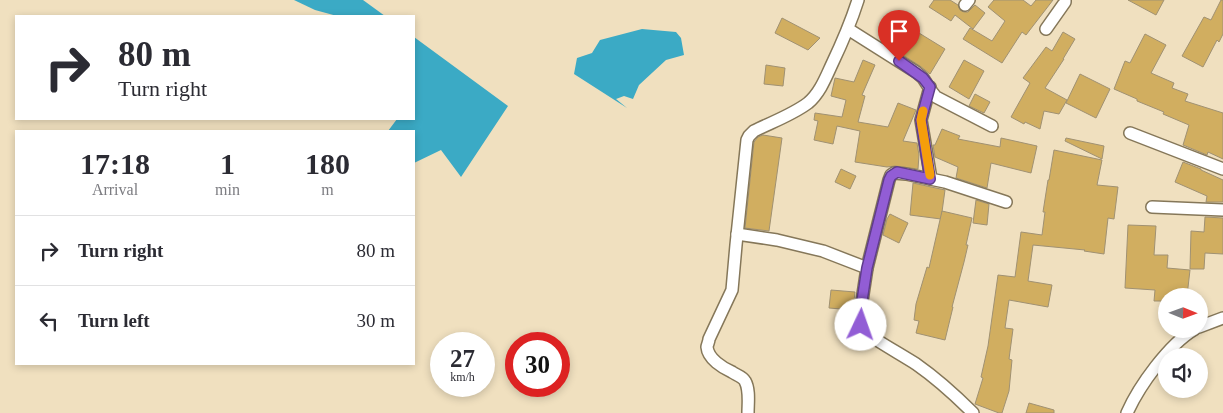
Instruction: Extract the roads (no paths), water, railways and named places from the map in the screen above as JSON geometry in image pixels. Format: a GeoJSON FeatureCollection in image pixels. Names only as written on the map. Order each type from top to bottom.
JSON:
{"type":"FeatureCollection","features":[{"type":"Feature","properties":{"kind":"street"},"geometry":{"type":"LineString","coordinates":[[748,413],[746,383],[742,378],[713,359],[707,347],[732,290],[749,136],[754,131],[791,113],[810,101],[818,92],[848,29],[858,0]]}},
{"type":"Feature","properties":{"kind":"street"},"geometry":{"type":"LineString","coordinates":[[1046,29],[1065,0]]}},
{"type":"Feature","properties":{"kind":"street"},"geometry":{"type":"LineString","coordinates":[[848,29],[916,72],[923,78],[932,92],[941,99],[992,126]]}},
{"type":"Feature","properties":{"kind":"street"},"geometry":{"type":"LineString","coordinates":[[930,87],[921,120],[930,179]]}},
{"type":"Feature","properties":{"kind":"street"},"geometry":{"type":"LineString","coordinates":[[1130,133],[1223,168]]}},
{"type":"Feature","properties":{"kind":"street"},"geometry":{"type":"LineString","coordinates":[[973,413],[932,376],[863,330],[860,314],[867,268],[889,180],[897,172],[945,182],[1006,202]]}},
{"type":"Feature","properties":{"kind":"street"},"geometry":{"type":"LineString","coordinates":[[1152,207],[1223,210]]}},
{"type":"Feature","properties":{"kind":"street"},"geometry":{"type":"LineString","coordinates":[[737,234],[778,240],[823,251],[867,268]]}},
{"type":"Feature","properties":{"kind":"street"},"geometry":{"type":"LineString","coordinates":[[1208,324],[1223,318]]}},
{"type":"Feature","properties":{"kind":"street"},"geometry":{"type":"LineString","coordinates":[[1127,413],[1141,387],[1156,366],[1183,338]]}},
{"type":"Feature","properties":{"kind":"water"},"geometry":{"type":"Polygon","coordinates":[[[294,0],[363,0],[384,15],[333,15],[315,10],[294,0]]]}},
{"type":"Feature","properties":{"kind":"water"},"geometry":{"type":"Polygon","coordinates":[[[642,29],[676,32],[681,38],[684,55],[666,60],[639,85],[633,99],[624,96],[616,99],[627,108],[574,74],[577,58],[592,53],[600,40],[642,29]]]}},
{"type":"Feature","properties":{"kind":"water"},"geometry":{"type":"Polygon","coordinates":[[[415,38],[508,106],[461,177],[441,150],[415,163],[415,130],[389,130],[396,120],[415,120],[415,38]]]}}]}
